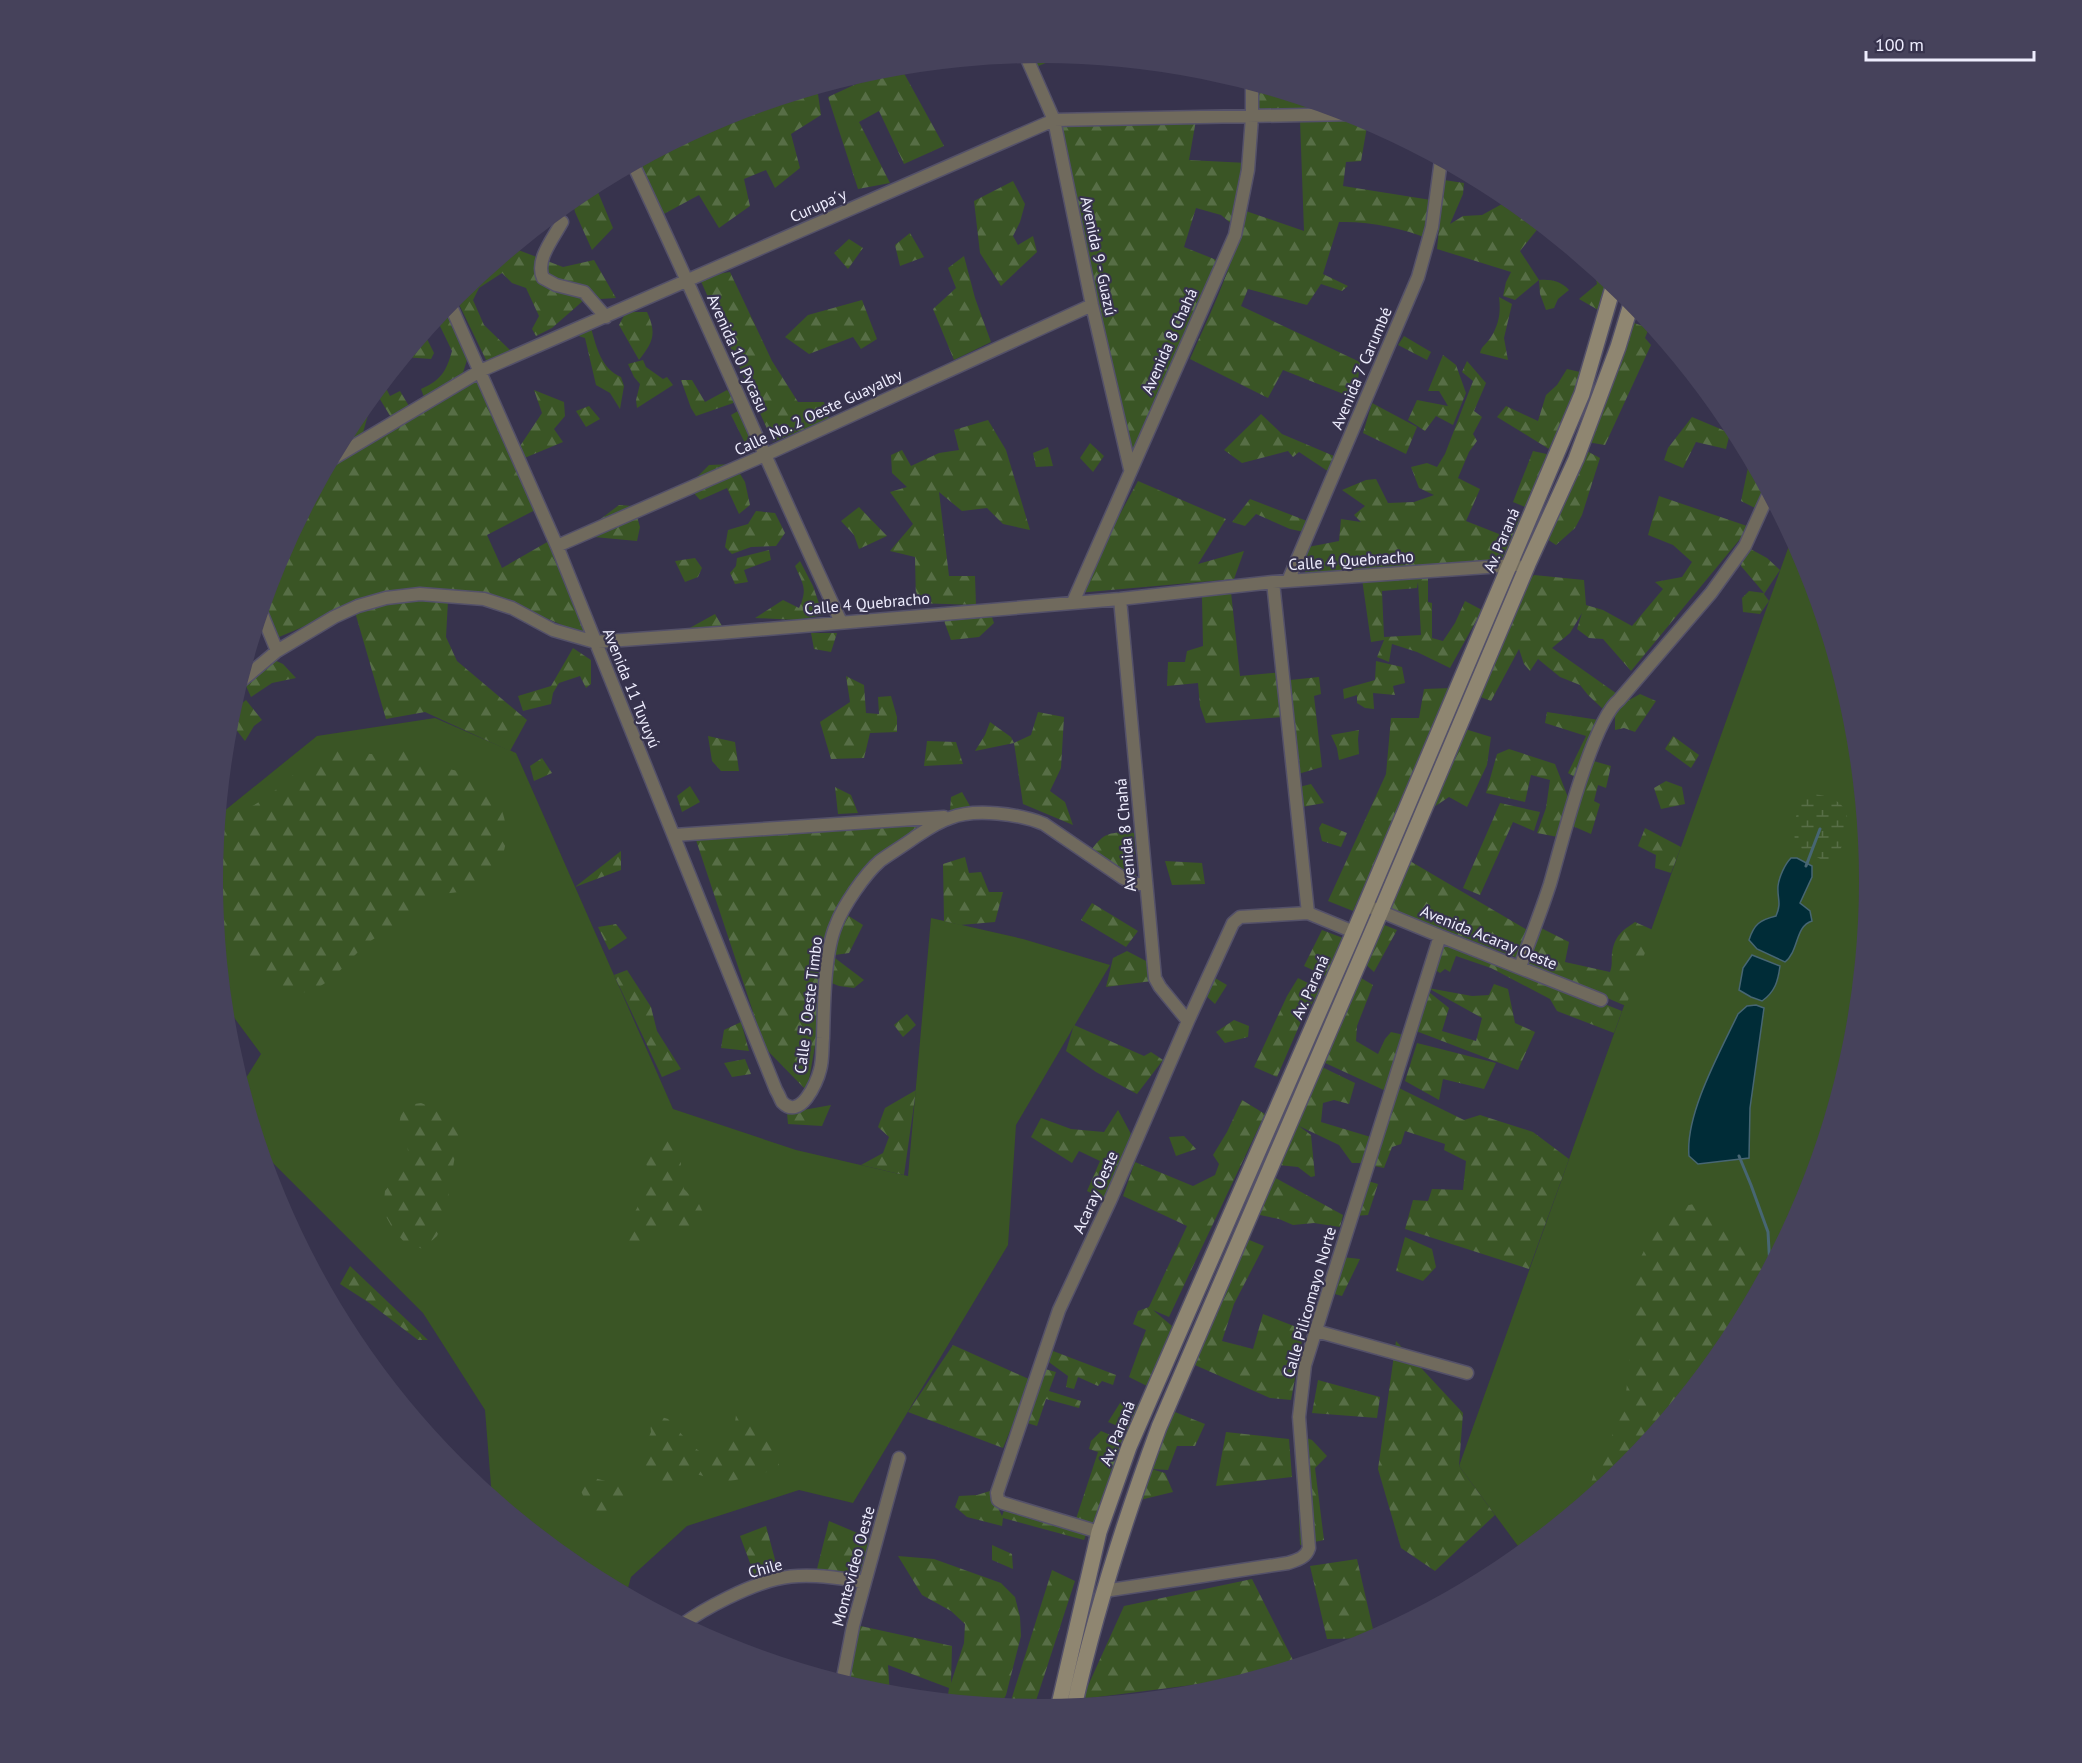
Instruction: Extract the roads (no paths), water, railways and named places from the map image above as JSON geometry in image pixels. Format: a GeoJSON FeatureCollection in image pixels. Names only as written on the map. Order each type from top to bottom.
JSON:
{"type":"FeatureCollection","features":[{"type":"Feature","properties":{"kind":"street","name":"Avenida 9 - Guazú"},"geometry":{"type":"LineString","coordinates":[[1029,63],[1054,120],[1092,305],[1130,469]]}},
{"type":"Feature","properties":{"kind":"street","name":"Avenida 8 Chahá"},"geometry":{"type":"LineString","coordinates":[[1072,602],[1234,235],[1248,170],[1252,91]]}},
{"type":"Feature","properties":{"kind":"street","name":"Curupa´y"},"geometry":{"type":"LineString","coordinates":[[345,451],[480,371],[1054,120],[1327,115]]}},
{"type":"Feature","properties":{"kind":"street","name":"Avenida 7 Carumbé"},"geometry":{"type":"LineString","coordinates":[[1288,581],[1418,277],[1432,227],[1440,167]]}},
{"type":"Feature","properties":{"kind":"street","name":"Avenida 10 Pycasu"},"geometry":{"type":"LineString","coordinates":[[636,171],[842,622]]}},
{"type":"Feature","properties":{"kind":"street"},"geometry":{"type":"LineString","coordinates":[[562,222],[540,261],[539,270],[543,278],[556,285],[584,292],[606,316]]}},
{"type":"Feature","properties":{"kind":"street","name":"Av. Paraná"},"geometry":{"type":"LineString","coordinates":[[1060,1699],[1099,1532],[1129,1447],[1354,932],[1582,394],[1611,294]]}},
{"type":"Feature","properties":{"kind":"street","name":"Calle No. 2 Oeste Guayalby"},"geometry":{"type":"LineString","coordinates":[[557,546],[765,455],[1092,305]]}},
{"type":"Feature","properties":{"kind":"street","name":"Avenida 11 Tuyuyú"},"geometry":{"type":"LineString","coordinates":[[454,312],[557,546],[776,1090]]}},
{"type":"Feature","properties":{"kind":"street"},"geometry":{"type":"LineString","coordinates":[[1076,1699],[1104,1591],[1131,1500],[1159,1427],[1528,564],[1576,459],[1629,312]]}},
{"type":"Feature","properties":{"kind":"street"},"geometry":{"type":"LineString","coordinates":[[1520,967],[1550,886],[1572,805],[1598,733],[1613,705],[1712,593],[1745,546],[1765,501]]}},
{"type":"Feature","properties":{"kind":"street","name":"Calle 4 Quebracho"},"geometry":{"type":"LineString","coordinates":[[249,674],[277,651],[334,617],[358,606],[386,598],[420,594],[484,599],[512,608],[553,630],[595,642],[1120,598],[1273,582],[1528,564]]}},
{"type":"Feature","properties":{"kind":"street"},"geometry":{"type":"LineString","coordinates":[[1273,582],[1308,913]]}},
{"type":"Feature","properties":{"kind":"street","name":"Avenida 8 Chahá"},"geometry":{"type":"LineString","coordinates":[[1120,598],[1155,978],[1188,1021]]}},
{"type":"Feature","properties":{"kind":"street"},"geometry":{"type":"LineString","coordinates":[[265,622],[277,651]]}},
{"type":"Feature","properties":{"kind":"street","name":"Calle 5 Oeste Timbo"},"geometry":{"type":"LineString","coordinates":[[776,1090],[783,1102],[792,1106],[802,1103],[812,1093],[821,1069],[831,941],[835,925],[843,911],[879,863],[935,825],[951,817],[967,814],[1030,818],[1044,824],[1123,878],[1135,884],[1146,885]]}},
{"type":"Feature","properties":{"kind":"street"},"geometry":{"type":"LineString","coordinates":[[674,835],[951,817]]}},
{"type":"Feature","properties":{"kind":"street","name":"Avenida Acaray Oeste"},"geometry":{"type":"LineString","coordinates":[[1365,904],[1601,1000]]}},
{"type":"Feature","properties":{"kind":"street","name":"Acaray Oeste"},"geometry":{"type":"LineString","coordinates":[[1099,1532],[1003,1503],[998,1500],[996,1493],[1059,1310],[1110,1202],[1227,933],[1236,920],[1240,917],[1308,913],[1354,932]]}},
{"type":"Feature","properties":{"kind":"street","name":"Calle Pilicomayo Norte"},"geometry":{"type":"LineString","coordinates":[[1104,1591],[1288,1563],[1305,1556],[1309,1548],[1299,1417],[1305,1365],[1440,936]]}},
{"type":"Feature","properties":{"kind":"street"},"geometry":{"type":"LineString","coordinates":[[1316,1331],[1467,1373]]}},
{"type":"Feature","properties":{"kind":"street"},"geometry":{"type":"LineString","coordinates":[[1163,1370],[1181,1376]]}},
{"type":"Feature","properties":{"kind":"street","name":"Montevideo Oeste"},"geometry":{"type":"LineString","coordinates":[[843,1675],[853,1626],[899,1458]]}},
{"type":"Feature","properties":{"kind":"street","name":"Chile"},"geometry":{"type":"LineString","coordinates":[[690,1621],[738,1593],[778,1578],[817,1576],[865,1582]]}},
{"type":"Feature","properties":{"kind":"water"},"geometry":{"type":"Polygon","coordinates":[[[1791,858],[1797,858],[1812,866],[1812,877],[1800,903],[1810,911],[1812,921],[1803,928],[1793,952],[1785,962],[1757,949],[1749,940],[1758,924],[1776,916],[1779,904],[1779,882],[1791,858]]]}},
{"type":"Feature","properties":{"kind":"water"},"geometry":{"type":"Polygon","coordinates":[[[1752,955],[1780,966],[1775,986],[1762,1001],[1739,990],[1743,968],[1752,955]]]}},
{"type":"Feature","properties":{"kind":"water"},"geometry":{"type":"Polygon","coordinates":[[[1756,1005],[1764,1008],[1750,1108],[1749,1158],[1698,1164],[1689,1156],[1689,1139],[1698,1103],[1738,1014],[1747,1006],[1756,1005]]]}},
{"type":"Feature","properties":{"kind":"waterway"},"geometry":{"type":"LineString","coordinates":[[1806,866],[1820,829]]}},
{"type":"Feature","properties":{"kind":"waterway"},"geometry":{"type":"LineString","coordinates":[[1739,1156],[1768,1232],[1769,1255]]}}]}
